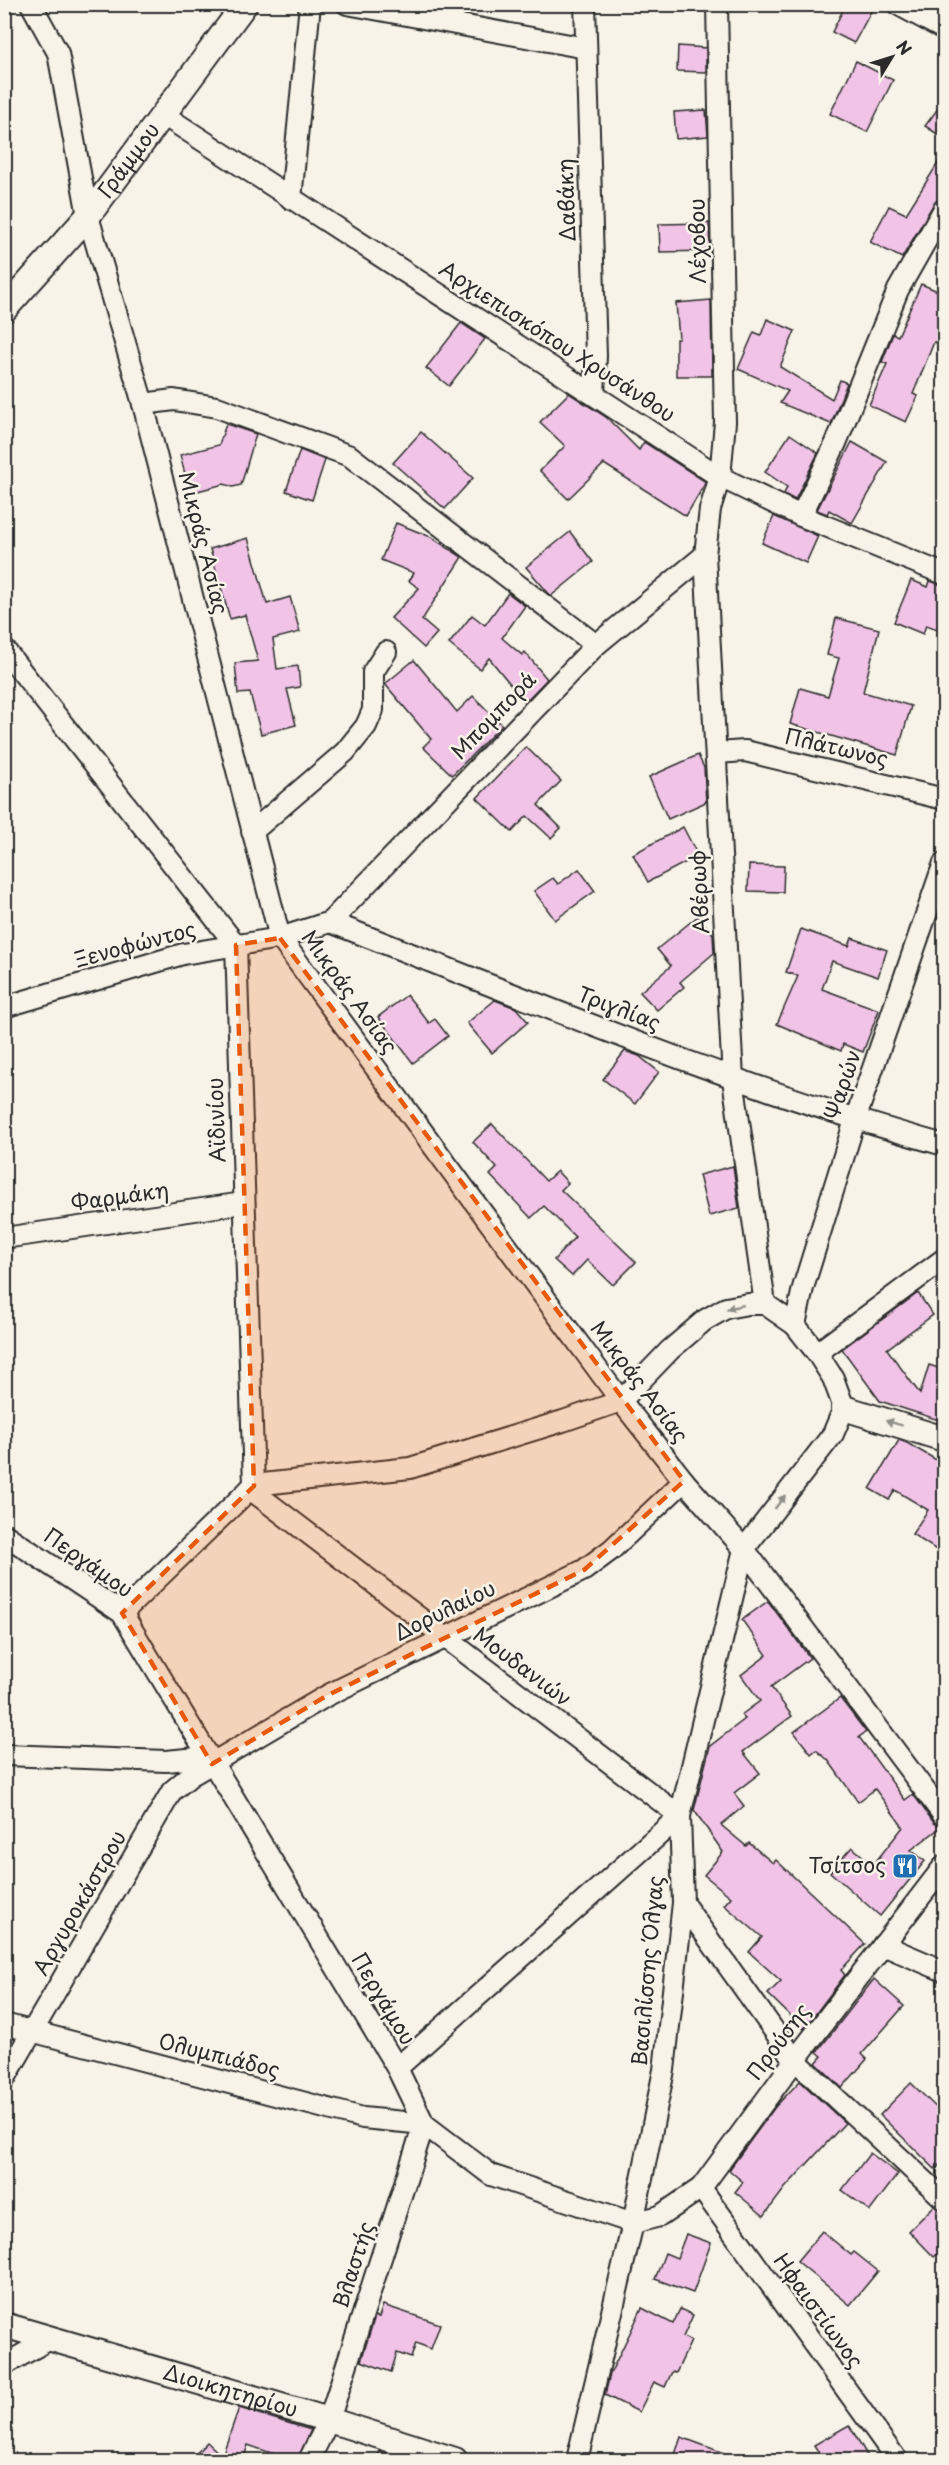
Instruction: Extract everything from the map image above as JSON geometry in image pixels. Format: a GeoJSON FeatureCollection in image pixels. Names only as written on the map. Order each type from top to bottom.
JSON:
{"type":"FeatureCollection","features":[{"type":"Feature","properties":{"kind":"street","name":"Μικράς Ασίας"},"geometry":{"type":"LineString","coordinates":[[31,4],[58,53],[88,216],[143,404],[280,938],[621,1401],[684,1482],[744,1549],[945,1816]]}},
{"type":"Feature","properties":{"kind":"street","name":"Γράμμου"},"geometry":{"type":"LineString","coordinates":[[4,310],[88,216],[245,4]]}},
{"type":"Feature","properties":{"kind":"street"},"geometry":{"type":"LineString","coordinates":[[291,199],[310,4]]}},
{"type":"Feature","properties":{"kind":"street"},"geometry":{"type":"LineString","coordinates":[[347,4],[586,48]]}},
{"type":"Feature","properties":{"kind":"street","name":"Δαβάκη"},"geometry":{"type":"LineString","coordinates":[[585,4],[596,356],[594,394]]}},
{"type":"Feature","properties":{"kind":"street","name":"Λέχοβου"},"geometry":{"type":"LineString","coordinates":[[717,4],[725,412],[720,477]]}},
{"type":"Feature","properties":{"kind":"street"},"geometry":{"type":"LineString","coordinates":[[902,4],[945,27]]}},
{"type":"Feature","properties":{"kind":"street","name":"Αρχιεπισκόπου Χρυσάνθου"},"geometry":{"type":"LineString","coordinates":[[162,114],[720,477],[801,516],[945,574]]}},
{"type":"Feature","properties":{"kind":"street"},"geometry":{"type":"LineString","coordinates":[[801,516],[836,443],[898,290],[945,209]]}},
{"type":"Feature","properties":{"kind":"street"},"geometry":{"type":"LineString","coordinates":[[143,404],[174,400],[217,407],[350,456],[596,645]]}},
{"type":"Feature","properties":{"kind":"street","name":"Αβέρωφ"},"geometry":{"type":"LineString","coordinates":[[720,477],[710,509],[705,555],[734,1079],[765,1304]]}},
{"type":"Feature","properties":{"kind":"street","name":"Μπομπορά"},"geometry":{"type":"LineString","coordinates":[[330,922],[596,645],[705,555]]}},
{"type":"Feature","properties":{"kind":"street"},"geometry":{"type":"LineString","coordinates":[[4,649],[236,945]]}},
{"type":"Feature","properties":{"kind":"street"},"geometry":{"type":"LineString","coordinates":[[252,832],[345,752],[366,726],[373,710],[373,672],[386,652]]}},
{"type":"Feature","properties":{"kind":"street","name":"Πλάτωνος"},"geometry":{"type":"LineString","coordinates":[[717,753],[745,751],[945,799]]}},
{"type":"Feature","properties":{"kind":"street","name":"Ψαρών"},"geometry":{"type":"LineString","coordinates":[[795,1325],[803,1288],[855,1120],[945,863]]}},
{"type":"Feature","properties":{"kind":"street"},"geometry":{"type":"LineString","coordinates":[[280,938],[330,922]]}},
{"type":"Feature","properties":{"kind":"street","name":"Τριγλίας"},"geometry":{"type":"LineString","coordinates":[[330,922],[734,1079],[855,1120],[945,1145]]}},
{"type":"Feature","properties":{"kind":"street","name":"Ξενοφώντος"},"geometry":{"type":"LineString","coordinates":[[6,1001],[183,954],[280,938]]}},
{"type":"Feature","properties":{"kind":"street","name":"Αϊδινίου"},"geometry":{"type":"LineString","coordinates":[[236,945],[252,1487]]}},
{"type":"Feature","properties":{"kind":"street","name":"Φαρμάκη"},"geometry":{"type":"LineString","coordinates":[[4,1238],[243,1203]]}},
{"type":"Feature","properties":{"kind":"street"},"geometry":{"type":"LineString","coordinates":[[817,1353],[945,1259]]}},
{"type":"Feature","properties":{"kind":"street"},"geometry":{"type":"LineString","coordinates":[[122,1613],[252,1487],[410,1468],[621,1401],[670,1350],[705,1320],[726,1308],[765,1304],[795,1325],[817,1353],[833,1378],[844,1408],[833,1434],[744,1549]]}},
{"type":"Feature","properties":{"kind":"street"},"geometry":{"type":"LineString","coordinates":[[844,1408],[945,1439]]}},
{"type":"Feature","properties":{"kind":"street","name":"Δορυλαίου"},"geometry":{"type":"LineString","coordinates":[[210,1760],[328,1695],[584,1570],[619,1543],[684,1482]]}},
{"type":"Feature","properties":{"kind":"street","name":"Μουδανιών"},"geometry":{"type":"LineString","coordinates":[[252,1487],[444,1638],[680,1816]]}},
{"type":"Feature","properties":{"kind":"street","name":"Περγάμου"},"geometry":{"type":"LineString","coordinates":[[4,1534],[122,1613],[397,2068],[424,2124],[491,2175],[633,2223]]}},
{"type":"Feature","properties":{"kind":"street","name":"Βασιλίσσης Όλγας"},"geometry":{"type":"LineString","coordinates":[[633,2223],[664,2070],[683,1903],[680,1816],[744,1549]]}},
{"type":"Feature","properties":{"kind":"street"},"geometry":{"type":"LineString","coordinates":[[4,1755],[166,1761],[210,1760]]}},
{"type":"Feature","properties":{"kind":"street","name":"Αργυροκάστρου"},"geometry":{"type":"LineString","coordinates":[[4,2080],[172,1791],[210,1760]]}},
{"type":"Feature","properties":{"kind":"street"},"geometry":{"type":"LineString","coordinates":[[397,2068],[680,1816]]}},
{"type":"Feature","properties":{"kind":"street","name":"Προύσης"},"geometry":{"type":"LineString","coordinates":[[633,2223],[660,2216],[701,2188],[795,2060],[945,1866]]}},
{"type":"Feature","properties":{"kind":"street"},"geometry":{"type":"LineString","coordinates":[[683,1903],[795,2060],[945,2199]]}},
{"type":"Feature","properties":{"kind":"street"},"geometry":{"type":"LineString","coordinates":[[883,1945],[945,1971]]}},
{"type":"Feature","properties":{"kind":"street","name":"Ολυμπιάδος"},"geometry":{"type":"LineString","coordinates":[[4,2024],[363,2118],[424,2124]]}},
{"type":"Feature","properties":{"kind":"street","name":"Βλαστής"},"geometry":{"type":"LineString","coordinates":[[309,2460],[329,2420],[424,2124]]}},
{"type":"Feature","properties":{"kind":"street","name":"Ηφαιστίωνος"},"geometry":{"type":"LineString","coordinates":[[701,2188],[897,2460]]}},
{"type":"Feature","properties":{"kind":"street"},"geometry":{"type":"LineString","coordinates":[[577,2460],[633,2223]]}},
{"type":"Feature","properties":{"kind":"street","name":"Διοικητηρίου"},"geometry":{"type":"LineString","coordinates":[[4,2325],[329,2420],[455,2460]]}},
{"type":"Feature","properties":{"kind":"street"},"geometry":{"type":"LineString","coordinates":[[4,2365],[50,2339]]}},
{"type":"Feature","properties":{"kind":"highlighted area"},"geometry":{"type":"Polygon","coordinates":[[[280,938],[684,1481],[584,1570],[328,1695],[212,1764],[122,1613],[254,1486],[236,945],[280,938]]]}},
{"type":"Feature","properties":{"kind":"building"},"geometry":{"type":"Polygon","coordinates":[[[846,4],[875,4],[854,43],[832,32],[846,4]]]}},
{"type":"Feature","properties":{"kind":"building"},"geometry":{"type":"Polygon","coordinates":[[[678,46],[706,48],[706,72],[677,71],[678,46]]]}},
{"type":"Feature","properties":{"kind":"building"},"geometry":{"type":"Polygon","coordinates":[[[856,61],[893,80],[867,132],[830,114],[856,61]]]}},
{"type":"Feature","properties":{"kind":"building"},"geometry":{"type":"Polygon","coordinates":[[[945,99],[945,139],[925,126],[945,99]]]}},
{"type":"Feature","properties":{"kind":"building"},"geometry":{"type":"Polygon","coordinates":[[[706,110],[708,136],[676,139],[674,112],[706,110]]]}},
{"type":"Feature","properties":{"kind":"building"},"geometry":{"type":"Polygon","coordinates":[[[945,152],[945,197],[934,203],[902,258],[870,242],[889,206],[906,214],[945,152]]]}},
{"type":"Feature","properties":{"kind":"building"},"geometry":{"type":"Polygon","coordinates":[[[709,223],[710,251],[660,252],[659,224],[709,223]]]}},
{"type":"Feature","properties":{"kind":"building"},"geometry":{"type":"Polygon","coordinates":[[[921,284],[945,294],[945,346],[934,342],[913,394],[918,396],[906,422],[869,405],[887,364],[882,362],[893,334],[898,336],[921,284]]]}},
{"type":"Feature","properties":{"kind":"building"},"geometry":{"type":"Polygon","coordinates":[[[711,300],[712,376],[676,376],[676,339],[679,339],[676,303],[711,300]]]}},
{"type":"Feature","properties":{"kind":"building"},"geometry":{"type":"Polygon","coordinates":[[[767,319],[795,331],[780,367],[832,399],[840,380],[847,383],[831,424],[780,403],[788,391],[738,369],[754,332],[761,335],[767,319]]]}},
{"type":"Feature","properties":{"kind":"building"},"geometry":{"type":"Polygon","coordinates":[[[461,323],[485,339],[449,386],[426,368],[461,323]]]}},
{"type":"Feature","properties":{"kind":"building"},"geometry":{"type":"Polygon","coordinates":[[[569,393],[606,417],[639,450],[644,442],[706,482],[686,516],[604,464],[568,499],[540,471],[565,446],[540,422],[569,393]]]}},
{"type":"Feature","properties":{"kind":"building"},"geometry":{"type":"Polygon","coordinates":[[[226,424],[256,434],[241,485],[233,487],[224,484],[190,493],[180,455],[219,445],[226,424]]]}},
{"type":"Feature","properties":{"kind":"building"},"geometry":{"type":"Polygon","coordinates":[[[421,432],[473,478],[445,509],[393,463],[421,432]]]}},
{"type":"Feature","properties":{"kind":"building"},"geometry":{"type":"Polygon","coordinates":[[[790,434],[818,453],[795,500],[784,494],[787,487],[765,472],[790,434]]]}},
{"type":"Feature","properties":{"kind":"building"},"geometry":{"type":"Polygon","coordinates":[[[852,442],[887,462],[852,523],[829,510],[827,514],[817,510],[852,442]]]}},
{"type":"Feature","properties":{"kind":"building"},"geometry":{"type":"Polygon","coordinates":[[[300,450],[325,460],[312,500],[286,491],[300,450]]]}},
{"type":"Feature","properties":{"kind":"building"},"geometry":{"type":"Polygon","coordinates":[[[774,516],[818,536],[806,563],[762,543],[774,516]]]}},
{"type":"Feature","properties":{"kind":"building"},"geometry":{"type":"Polygon","coordinates":[[[396,523],[431,537],[462,557],[422,620],[437,633],[424,648],[391,618],[419,588],[409,581],[414,573],[381,560],[396,523]]]}},
{"type":"Feature","properties":{"kind":"building"},"geometry":{"type":"Polygon","coordinates":[[[570,532],[593,562],[551,596],[526,567],[570,532]]]}},
{"type":"Feature","properties":{"kind":"building"},"geometry":{"type":"Polygon","coordinates":[[[248,538],[267,604],[290,597],[300,632],[273,639],[277,669],[298,666],[300,687],[287,689],[296,725],[261,734],[250,693],[238,694],[235,663],[258,661],[245,615],[230,619],[210,549],[248,538]]]}},
{"type":"Feature","properties":{"kind":"building"},"geometry":{"type":"Polygon","coordinates":[[[911,580],[928,587],[930,581],[945,586],[945,618],[940,630],[926,625],[923,634],[894,622],[911,580]]]}},
{"type":"Feature","properties":{"kind":"building"},"geometry":{"type":"Polygon","coordinates":[[[508,593],[525,606],[502,638],[522,655],[525,652],[547,679],[525,702],[489,658],[480,669],[449,644],[472,615],[485,625],[508,593]]]}},
{"type":"Feature","properties":{"kind":"building"},"geometry":{"type":"Polygon","coordinates":[[[836,618],[879,629],[863,692],[911,706],[897,755],[790,724],[800,688],[828,696],[839,658],[827,655],[836,618]]]}},
{"type":"Feature","properties":{"kind":"building"},"geometry":{"type":"Polygon","coordinates":[[[414,660],[457,712],[473,696],[502,725],[452,775],[423,747],[431,739],[385,684],[414,660]]]}},
{"type":"Feature","properties":{"kind":"building"},"geometry":{"type":"Polygon","coordinates":[[[526,747],[561,781],[538,805],[561,828],[551,838],[527,816],[512,832],[477,798],[526,747]]]}},
{"type":"Feature","properties":{"kind":"building"},"geometry":{"type":"Polygon","coordinates":[[[698,755],[704,768],[706,802],[668,819],[649,777],[698,755]]]}},
{"type":"Feature","properties":{"kind":"building"},"geometry":{"type":"Polygon","coordinates":[[[683,827],[698,856],[648,882],[633,854],[683,827]]]}},
{"type":"Feature","properties":{"kind":"building"},"geometry":{"type":"Polygon","coordinates":[[[749,865],[784,866],[783,892],[748,891],[749,865]]]}},
{"type":"Feature","properties":{"kind":"building"},"geometry":{"type":"Polygon","coordinates":[[[579,869],[595,891],[555,920],[534,891],[553,878],[558,884],[579,869]]]}},
{"type":"Feature","properties":{"kind":"building"},"geometry":{"type":"Polygon","coordinates":[[[698,916],[713,934],[714,953],[680,982],[684,987],[657,1010],[640,992],[671,966],[657,949],[698,916]]]}},
{"type":"Feature","properties":{"kind":"building"},"geometry":{"type":"Polygon","coordinates":[[[801,929],[849,946],[852,938],[887,950],[878,977],[832,961],[822,989],[879,1010],[863,1052],[843,1044],[841,1051],[777,1024],[798,976],[786,972],[801,929]]]}},
{"type":"Feature","properties":{"kind":"building"},"geometry":{"type":"Polygon","coordinates":[[[407,995],[429,1023],[435,1019],[448,1036],[413,1063],[378,1017],[407,995]]]}},
{"type":"Feature","properties":{"kind":"building"},"geometry":{"type":"Polygon","coordinates":[[[495,1000],[516,1008],[528,1022],[492,1053],[467,1023],[495,1000]]]}},
{"type":"Feature","properties":{"kind":"building"},"geometry":{"type":"Polygon","coordinates":[[[625,1051],[639,1056],[659,1072],[635,1104],[603,1079],[625,1051]]]}},
{"type":"Feature","properties":{"kind":"building"},"geometry":{"type":"Polygon","coordinates":[[[492,1124],[546,1181],[557,1171],[568,1183],[561,1190],[636,1262],[613,1285],[587,1260],[572,1276],[554,1260],[575,1237],[544,1206],[531,1218],[490,1175],[497,1168],[473,1142],[492,1124]]]}},
{"type":"Feature","properties":{"kind":"building"},"geometry":{"type":"Polygon","coordinates":[[[733,1166],[739,1208],[709,1216],[699,1175],[733,1166]]]}},
{"type":"Feature","properties":{"kind":"building"},"geometry":{"type":"Polygon","coordinates":[[[918,1293],[933,1315],[887,1349],[920,1394],[929,1365],[945,1370],[945,1422],[880,1401],[842,1349],[918,1293]]]}},
{"type":"Feature","properties":{"kind":"building"},"geometry":{"type":"Polygon","coordinates":[[[899,1440],[945,1465],[945,1541],[938,1551],[912,1534],[928,1510],[895,1490],[889,1500],[870,1489],[899,1440]]]}},
{"type":"Feature","properties":{"kind":"building"},"geometry":{"type":"Polygon","coordinates":[[[768,1601],[810,1658],[771,1687],[792,1716],[743,1752],[760,1773],[734,1793],[744,1806],[721,1825],[746,1846],[749,1843],[773,1863],[776,1860],[865,1944],[841,1970],[845,1975],[804,2029],[768,1994],[781,1981],[749,1952],[762,1937],[724,1905],[731,1897],[704,1875],[723,1852],[694,1810],[710,1746],[745,1719],[741,1715],[760,1701],[741,1675],[767,1655],[742,1620],[768,1601]]]}},
{"type":"Feature","properties":{"kind":"building"},"geometry":{"type":"Polygon","coordinates":[[[840,1698],[866,1732],[859,1737],[905,1800],[913,1794],[934,1823],[941,1827],[911,1850],[925,1861],[880,1916],[830,1872],[852,1847],[873,1865],[903,1827],[875,1789],[858,1802],[828,1760],[816,1750],[811,1754],[794,1732],[840,1698]]]}},
{"type":"Feature","properties":{"kind":"building"},"geometry":{"type":"Polygon","coordinates":[[[874,1979],[904,2006],[862,2054],[867,2059],[842,2088],[816,2063],[822,2056],[817,2052],[874,1979]]]}},
{"type":"Feature","properties":{"kind":"building"},"geometry":{"type":"Polygon","coordinates":[[[800,2081],[845,2123],[785,2188],[764,2216],[735,2192],[743,2182],[729,2170],[775,2107],[800,2081]]]}},
{"type":"Feature","properties":{"kind":"building"},"geometry":{"type":"Polygon","coordinates":[[[911,2083],[945,2116],[945,2160],[935,2169],[880,2115],[911,2083]]]}},
{"type":"Feature","properties":{"kind":"building"},"geometry":{"type":"Polygon","coordinates":[[[870,2153],[898,2174],[870,2211],[842,2190],[870,2153]]]}},
{"type":"Feature","properties":{"kind":"building"},"geometry":{"type":"Polygon","coordinates":[[[934,2206],[945,2211],[945,2247],[934,2257],[909,2231],[934,2206]]]}},
{"type":"Feature","properties":{"kind":"building"},"geometry":{"type":"Polygon","coordinates":[[[822,2231],[851,2255],[854,2252],[878,2271],[850,2305],[797,2261],[822,2231]]]}},
{"type":"Feature","properties":{"kind":"building"},"geometry":{"type":"Polygon","coordinates":[[[686,2234],[711,2243],[693,2293],[655,2279],[665,2253],[677,2258],[686,2234]]]}},
{"type":"Feature","properties":{"kind":"building"},"geometry":{"type":"Polygon","coordinates":[[[383,2305],[440,2324],[431,2349],[416,2343],[411,2358],[397,2353],[391,2372],[361,2361],[375,2316],[379,2317],[383,2305]]]}},
{"type":"Feature","properties":{"kind":"building"},"geometry":{"type":"Polygon","coordinates":[[[642,2308],[673,2324],[680,2309],[693,2315],[683,2337],[691,2341],[676,2373],[672,2372],[665,2387],[654,2382],[639,2412],[605,2395],[610,2374],[642,2308]]]}},
{"type":"Feature","properties":{"kind":"building"},"geometry":{"type":"Polygon","coordinates":[[[239,2408],[311,2430],[297,2460],[248,2445],[243,2460],[190,2460],[207,2442],[222,2456],[239,2408]]]}},
{"type":"Feature","properties":{"kind":"building"},"geometry":{"type":"Polygon","coordinates":[[[849,2425],[870,2460],[823,2460],[814,2445],[849,2425]]]}},
{"type":"Feature","properties":{"kind":"building"},"geometry":{"type":"Polygon","coordinates":[[[681,2437],[740,2459],[740,2460],[673,2460],[681,2437]]]}},
{"type":"Feature","properties":{"kind":"building"},"geometry":{"type":"Polygon","coordinates":[[[380,2451],[409,2460],[376,2460],[380,2451]]]}},
{"type":"Feature","properties":{"kind":"place","name":"Τσίτσος"},"geometry":{"type":"Point","coordinates":[905,1866]}}]}
